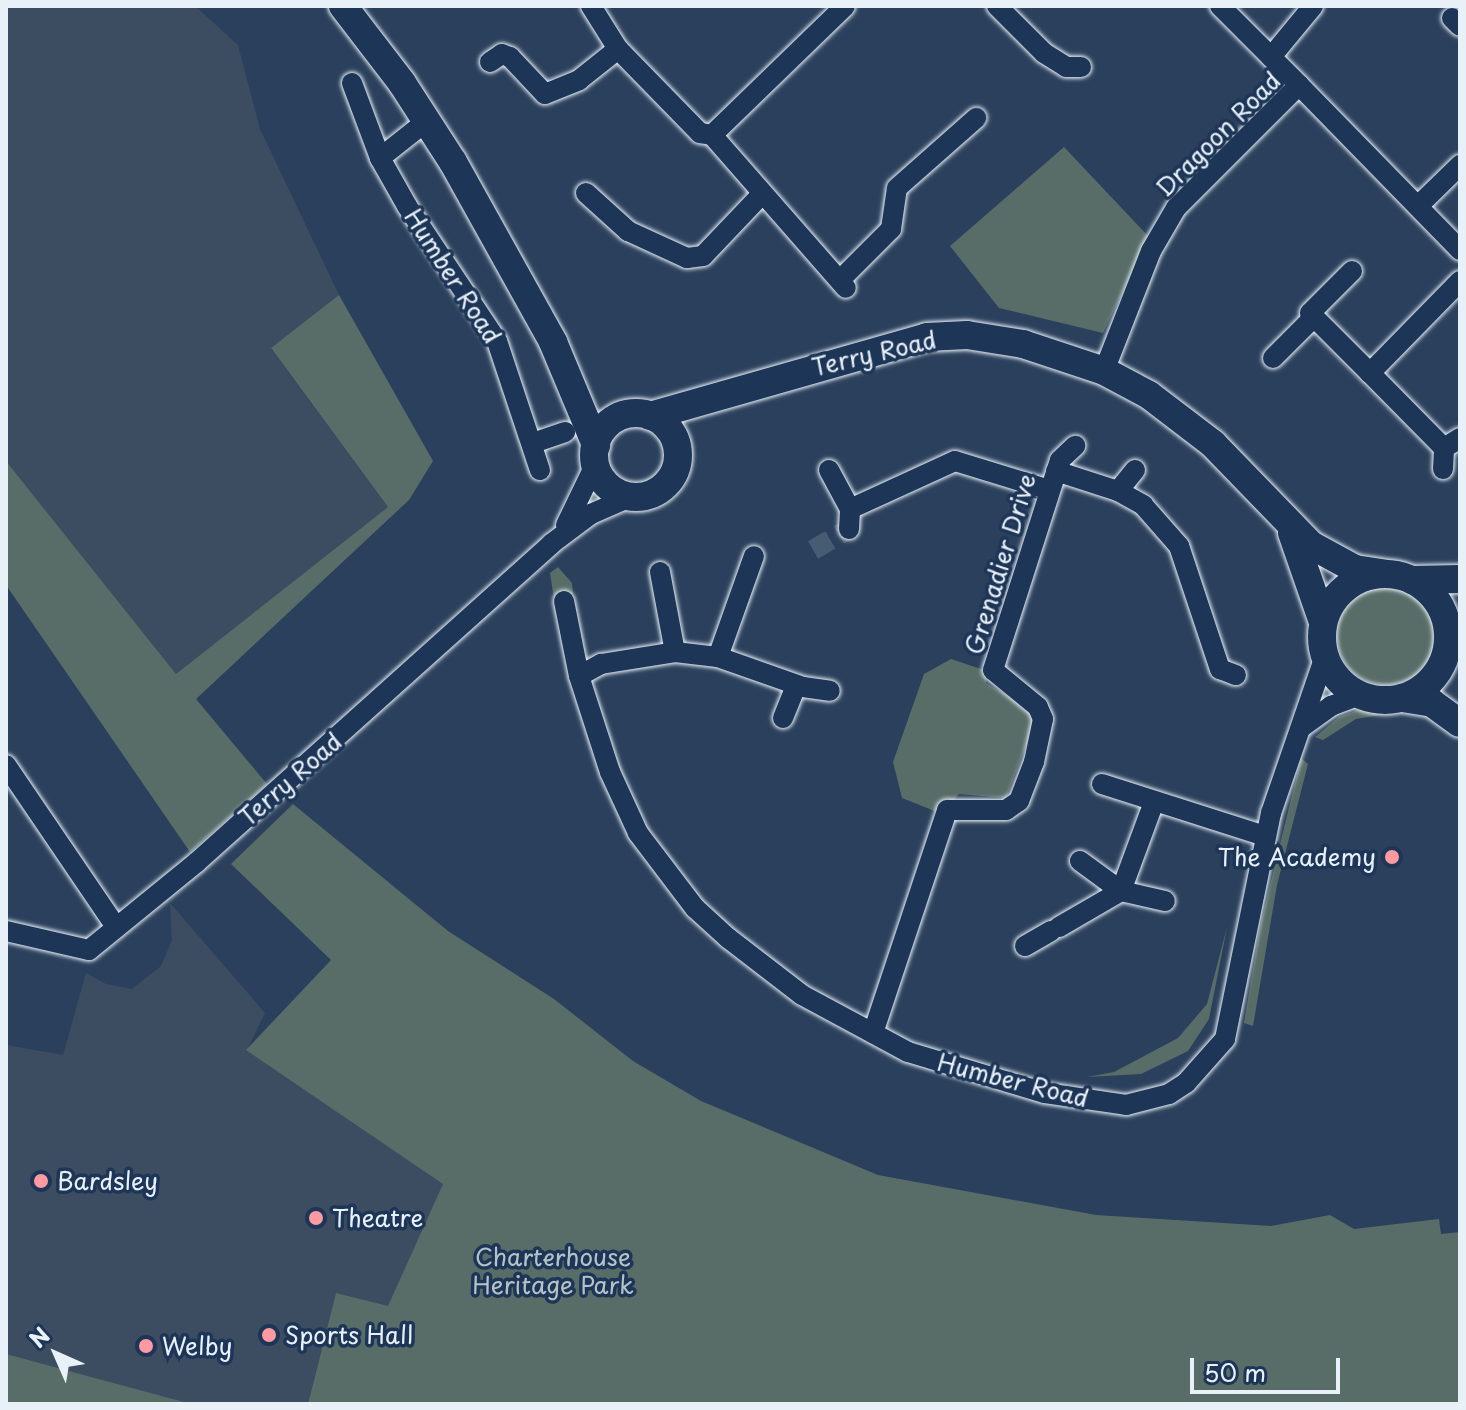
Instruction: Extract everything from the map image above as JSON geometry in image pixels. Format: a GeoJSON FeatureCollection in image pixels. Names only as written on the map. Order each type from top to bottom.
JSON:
{"type":"FeatureCollection","features":[{"type":"Feature","properties":{"kind":"main road","name":"Humber Road"},"geometry":{"type":"LineString","coordinates":[[343,6],[428,120],[553,342],[596,455]]}},
{"type":"Feature","properties":{"kind":"main road","name":"Terry Road"},"geometry":{"type":"LineString","coordinates":[[639,415],[741,393],[813,366],[927,337],[997,339],[1104,371],[1199,432],[1285,521],[1334,560],[1398,577]]}},
{"type":"Feature","properties":{"kind":"main road","name":"Humber Road"},"geometry":{"type":"LineString","coordinates":[[553,342],[603,400],[639,415]]}},
{"type":"Feature","properties":{"kind":"main road","name":"Terry Road"},"geometry":{"type":"LineString","coordinates":[[678,451],[703,420],[741,393]]}},
{"type":"Feature","properties":{"kind":"main road"},"geometry":{"type":"LineString","coordinates":[[639,415],[669,428],[678,451],[667,484],[653,494],[630,497],[606,484],[596,455],[609,423],[639,415]]}},
{"type":"Feature","properties":{"kind":"main road","name":"Terry Road"},"geometry":{"type":"LineString","coordinates":[[1285,521],[1301,550],[1323,622]]}},
{"type":"Feature","properties":{"kind":"main road"},"geometry":{"type":"LineString","coordinates":[[1398,577],[1437,599],[1452,623],[1460,678]]}},
{"type":"Feature","properties":{"kind":"main road"},"geometry":{"type":"LineString","coordinates":[[1460,579],[1398,577],[1353,582],[1336,597],[1323,622],[1325,656],[1335,676],[1360,695],[1432,703],[1460,723]]}},
{"type":"Feature","properties":{"kind":"main road"},"geometry":{"type":"LineString","coordinates":[[1402,698],[1432,679],[1452,623]]}},
{"type":"Feature","properties":{"kind":"street"},"geometry":{"type":"LineString","coordinates":[[591,6],[618,49],[700,133],[712,135],[843,284],[891,229],[897,188],[976,118]]}},
{"type":"Feature","properties":{"kind":"street"},"geometry":{"type":"LineString","coordinates":[[1220,6],[1299,85]]}},
{"type":"Feature","properties":{"kind":"street"},"geometry":{"type":"LineString","coordinates":[[1271,57],[1313,6]]}},
{"type":"Feature","properties":{"kind":"street"},"geometry":{"type":"LineString","coordinates":[[712,135],[838,8]]}},
{"type":"Feature","properties":{"kind":"street"},"geometry":{"type":"LineString","coordinates":[[1004,8],[1044,53],[1066,67],[1081,67]]}},
{"type":"Feature","properties":{"kind":"street"},"geometry":{"type":"LineString","coordinates":[[490,62],[502,54],[510,57],[545,94],[579,80],[618,49]]}},
{"type":"Feature","properties":{"kind":"street","name":"Humber Road"},"geometry":{"type":"LineString","coordinates":[[352,83],[380,158],[497,341],[540,470]]}},
{"type":"Feature","properties":{"kind":"street","name":"Dragoon Road"},"geometry":{"type":"LineString","coordinates":[[1104,371],[1151,251],[1176,208],[1299,85],[1460,250]]}},
{"type":"Feature","properties":{"kind":"street"},"geometry":{"type":"LineString","coordinates":[[380,158],[428,120]]}},
{"type":"Feature","properties":{"kind":"street"},"geometry":{"type":"LineString","coordinates":[[1418,206],[1460,165]]}},
{"type":"Feature","properties":{"kind":"street"},"geometry":{"type":"LineString","coordinates":[[586,193],[628,231],[687,258],[703,256],[762,194]]}},
{"type":"Feature","properties":{"kind":"street"},"geometry":{"type":"LineString","coordinates":[[1352,271],[1310,313],[1370,373],[1452,443],[1443,469]]}},
{"type":"Feature","properties":{"kind":"street"},"geometry":{"type":"LineString","coordinates":[[1370,373],[1460,281]]}},
{"type":"Feature","properties":{"kind":"street"},"geometry":{"type":"LineString","coordinates":[[1273,358],[1313,318]]}},
{"type":"Feature","properties":{"kind":"street"},"geometry":{"type":"LineString","coordinates":[[533,443],[565,432]]}},
{"type":"Feature","properties":{"kind":"street","name":"Grenadier Drive"},"geometry":{"type":"LineString","coordinates":[[873,1033],[947,810],[1006,810],[1019,801],[1034,762],[1043,719],[1038,707],[993,670],[1053,481],[1075,446]]}},
{"type":"Feature","properties":{"kind":"street","name":"Terry Road"},"geometry":{"type":"LineString","coordinates":[[551,544],[584,497],[596,455]]}},
{"type":"Feature","properties":{"kind":"street"},"geometry":{"type":"LineString","coordinates":[[829,470],[850,519],[955,461],[1118,491],[1143,505],[1179,546],[1220,669],[1236,675]]}},
{"type":"Feature","properties":{"kind":"street"},"geometry":{"type":"LineString","coordinates":[[1118,491],[1135,470]]}},
{"type":"Feature","properties":{"kind":"street","name":"Terry Road"},"geometry":{"type":"LineString","coordinates":[[6,931],[80,952],[116,927],[347,729],[551,544],[591,514],[630,497]]}},
{"type":"Feature","properties":{"kind":"street"},"geometry":{"type":"LineString","coordinates":[[718,657],[754,556]]}},
{"type":"Feature","properties":{"kind":"street"},"geometry":{"type":"LineString","coordinates":[[660,572],[675,652]]}},
{"type":"Feature","properties":{"kind":"street","name":"Humber Road"},"geometry":{"type":"LineString","coordinates":[[564,601],[579,676],[610,772],[638,833],[695,908],[802,995],[873,1033],[966,1074],[1059,1097],[1126,1105],[1169,1094],[1209,1063],[1229,1028],[1265,836],[1325,656]]}},
{"type":"Feature","properties":{"kind":"street"},"geometry":{"type":"LineString","coordinates":[[579,676],[601,664],[675,652],[718,657],[796,685],[830,691]]}},
{"type":"Feature","properties":{"kind":"street"},"geometry":{"type":"LineString","coordinates":[[783,718],[796,685]]}},
{"type":"Feature","properties":{"kind":"street"},"geometry":{"type":"LineString","coordinates":[[1302,727],[1331,706],[1360,695]]}},
{"type":"Feature","properties":{"kind":"street"},"geometry":{"type":"LineString","coordinates":[[6,765],[116,927]]}},
{"type":"Feature","properties":{"kind":"street"},"geometry":{"type":"LineString","coordinates":[[1102,784],[1265,836]]}},
{"type":"Feature","properties":{"kind":"street"},"geometry":{"type":"LineString","coordinates":[[1025,946],[1121,891],[1154,802]]}},
{"type":"Feature","properties":{"kind":"street"},"geometry":{"type":"LineString","coordinates":[[1080,861],[1121,891],[1165,901]]}},
{"type":"Feature","properties":{"kind":"shaded area"},"geometry":{"type":"Polygon","coordinates":[[[6,6],[195,6],[238,45],[260,129],[339,295],[271,349],[388,507],[176,674],[6,461],[6,6]]]}},
{"type":"Feature","properties":{"kind":"shaded area"},"geometry":{"type":"Polygon","coordinates":[[[170,903],[265,1013],[247,1050],[444,1184],[388,1307],[336,1293],[308,1404],[6,1404],[6,1045],[63,1055],[86,973],[106,984],[132,989],[161,966],[172,940],[170,903]]]}},
{"type":"Feature","properties":{"kind":"green space"},"geometry":{"type":"Polygon","coordinates":[[[1064,147],[1149,237],[1103,333],[999,308],[950,246],[1064,147]]]}},
{"type":"Feature","properties":{"kind":"green space"},"geometry":{"type":"Polygon","coordinates":[[[339,295],[433,461],[409,500],[196,699],[267,784],[190,852],[6,585],[6,461],[176,674],[388,507],[271,348],[339,295]]]}},
{"type":"Feature","properties":{"kind":"green space"},"geometry":{"type":"Polygon","coordinates":[[[558,567],[572,583],[573,594],[554,599],[550,573],[558,567]]]}},
{"type":"Feature","properties":{"kind":"green space"},"geometry":{"type":"Polygon","coordinates":[[[1386,587],[1405,590],[1421,601],[1432,617],[1435,636],[1432,655],[1421,671],[1405,682],[1386,685],[1367,682],[1351,671],[1340,655],[1337,636],[1340,617],[1351,601],[1367,590],[1386,587]]]}},
{"type":"Feature","properties":{"kind":"green space"},"geometry":{"type":"Polygon","coordinates":[[[951,659],[987,671],[986,683],[1028,708],[1035,722],[1006,798],[959,794],[942,814],[902,798],[893,762],[924,674],[951,659]]]}},
{"type":"Feature","properties":{"kind":"green space"},"geometry":{"type":"Polygon","coordinates":[[[1369,706],[1397,706],[1397,712],[1356,719],[1323,740],[1315,737],[1339,717],[1369,706]]]}},
{"type":"Feature","properties":{"kind":"green space"},"geometry":{"type":"Polygon","coordinates":[[[1301,758],[1308,764],[1277,885],[1253,1026],[1244,1023],[1260,927],[1301,758]]]}},
{"type":"Feature","properties":{"kind":"green space","name":"Charterhouse Heritage Park"},"geometry":{"type":"Polygon","coordinates":[[[293,804],[448,931],[554,999],[633,1061],[701,1101],[878,1175],[1096,1215],[1271,1226],[1330,1215],[1354,1229],[1439,1219],[1441,1234],[1460,1232],[1460,1404],[308,1404],[336,1293],[388,1306],[443,1184],[246,1050],[331,960],[231,864],[293,804]]]}},
{"type":"Feature","properties":{"kind":"green space"},"geometry":{"type":"Polygon","coordinates":[[[1227,927],[1209,1019],[1188,1051],[1141,1074],[1087,1077],[1114,1072],[1178,1038],[1207,1004],[1227,927]]]}},
{"type":"Feature","properties":{"kind":"green space"},"geometry":{"type":"Polygon","coordinates":[[[6,1354],[191,1404],[6,1404],[6,1354]]]}},
{"type":"Feature","properties":{"kind":"tunnel"},"geometry":{"type":"LineString","coordinates":[[813,550],[849,529]]}},
{"type":"Feature","properties":{"kind":"place","name":"The Academy"},"geometry":{"type":"Point","coordinates":[1392,857]}},
{"type":"Feature","properties":{"kind":"place","name":"Bardsley"},"geometry":{"type":"Point","coordinates":[41,1181]}},
{"type":"Feature","properties":{"kind":"place","name":"Theatre"},"geometry":{"type":"Point","coordinates":[316,1218]}},
{"type":"Feature","properties":{"kind":"place","name":"Sports Hall"},"geometry":{"type":"Point","coordinates":[269,1335]}},
{"type":"Feature","properties":{"kind":"place","name":"Welby"},"geometry":{"type":"Point","coordinates":[146,1346]}}]}
